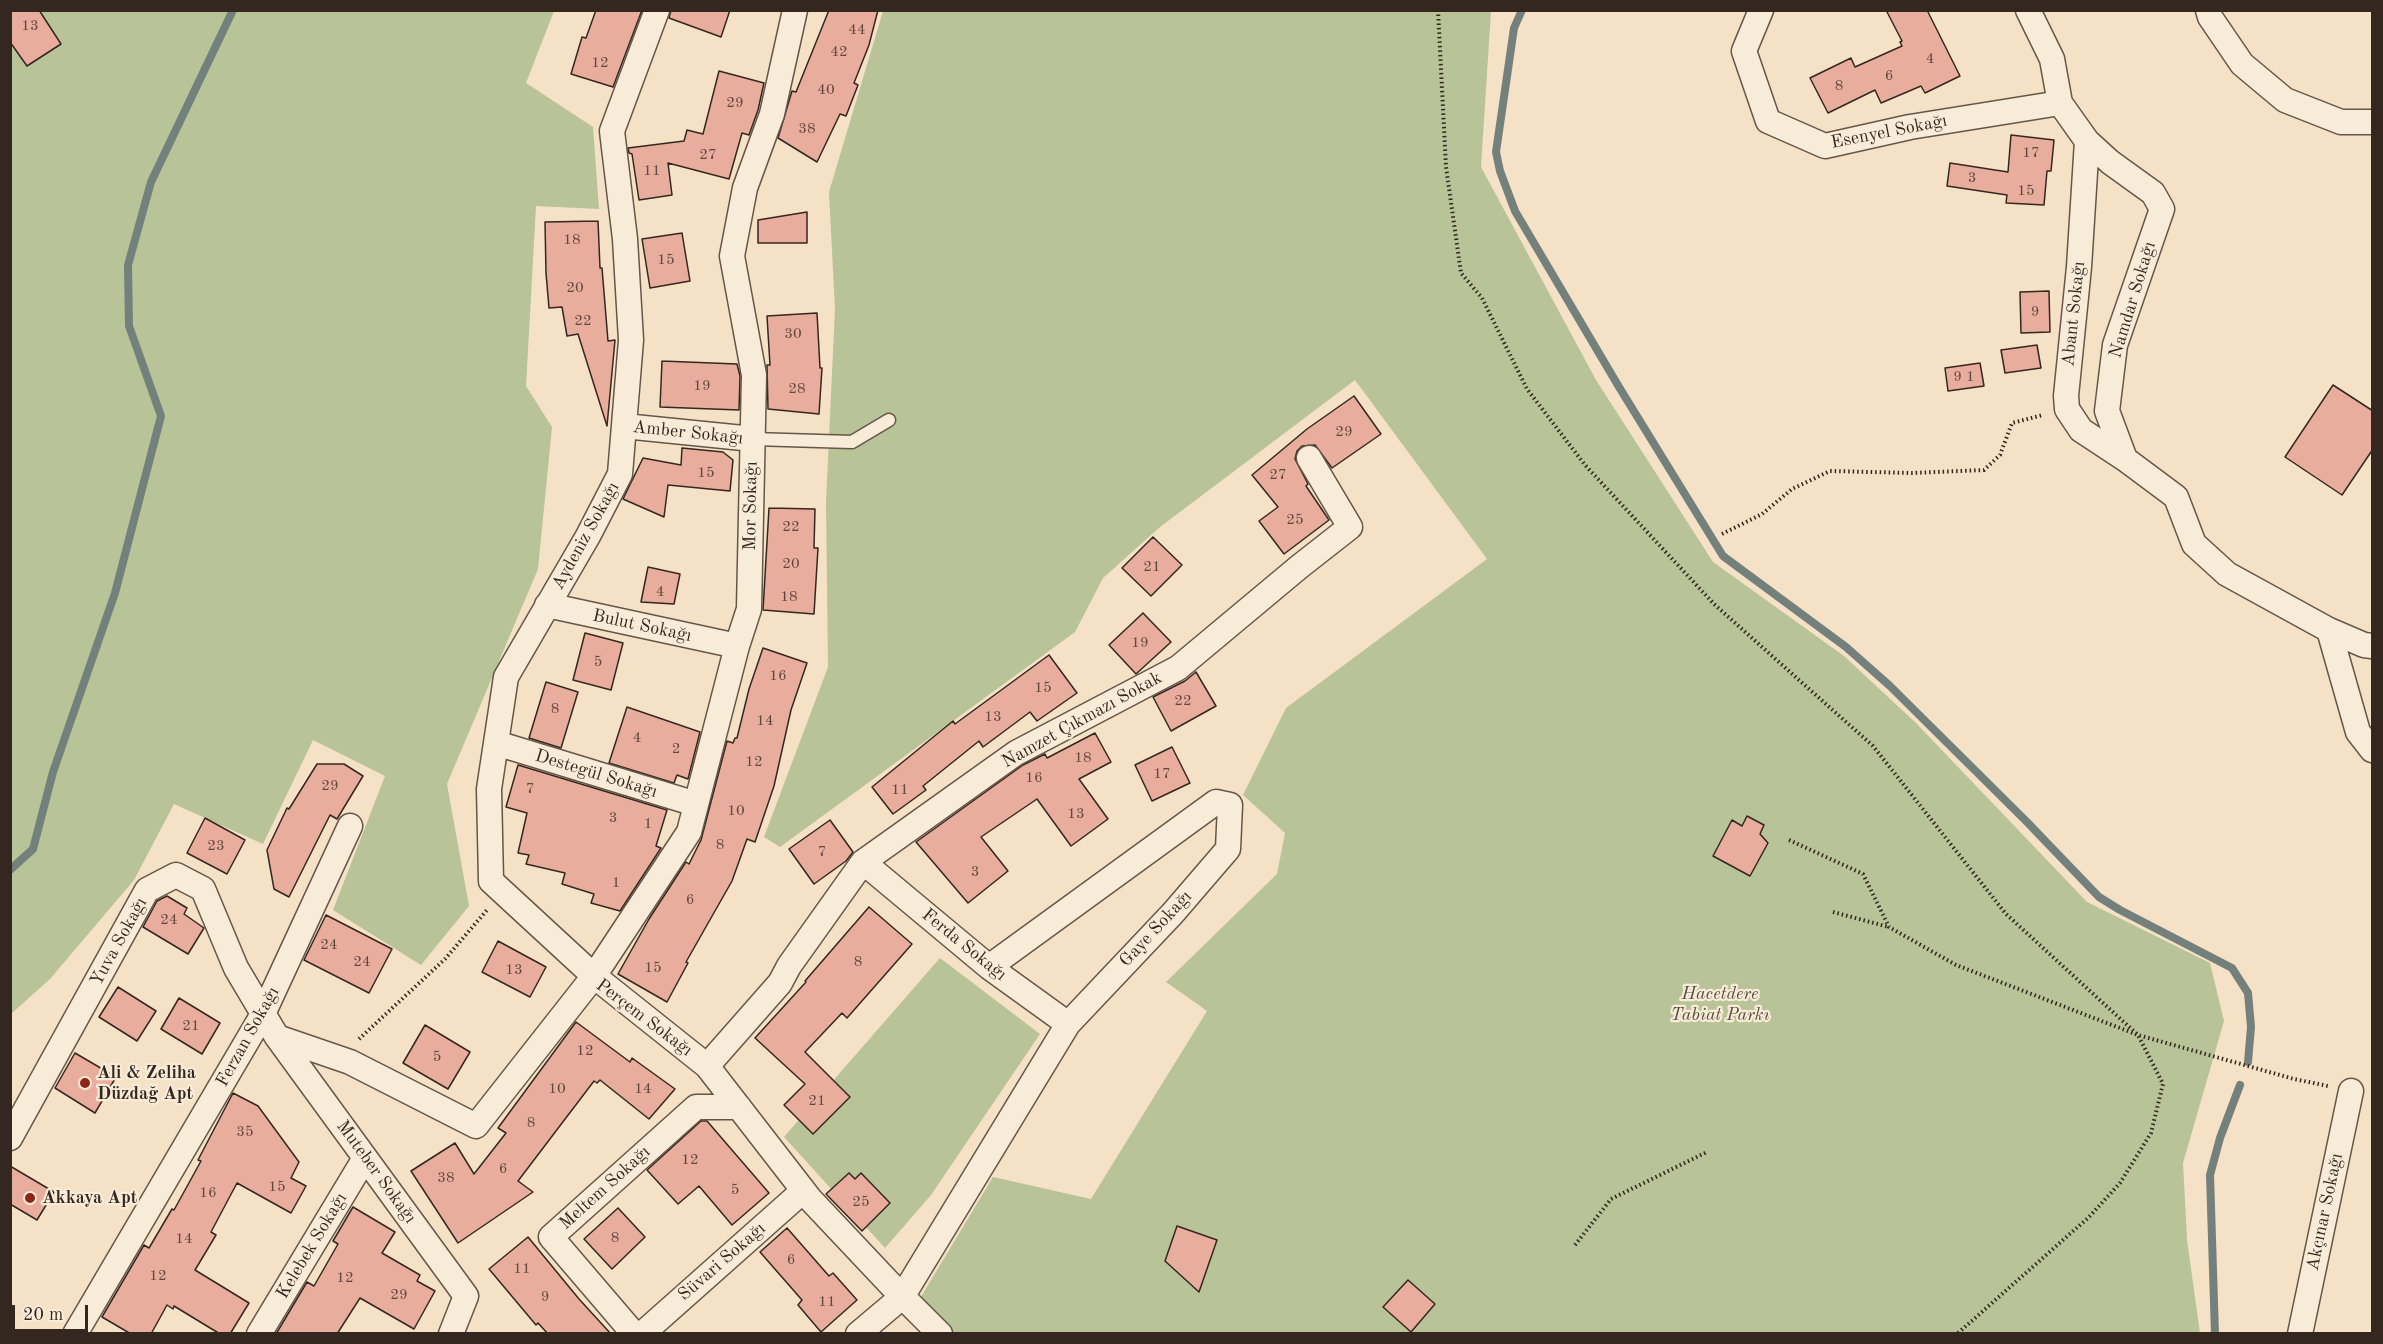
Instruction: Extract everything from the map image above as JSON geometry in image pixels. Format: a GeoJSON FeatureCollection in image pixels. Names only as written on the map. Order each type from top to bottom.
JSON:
{"type":"FeatureCollection","features":[{"type":"Feature","properties":{"kind":"street","name":"Aydeniz Sokağı"},"geometry":{"type":"LineString","coordinates":[[594,976],[491,880],[489,789],[506,677],[588,536],[620,474],[631,340],[625,239],[612,131],[657,10]]}},
{"type":"Feature","properties":{"kind":"street","name":"Mor Sokağı"},"geometry":{"type":"LineString","coordinates":[[594,976],[689,832],[737,646],[749,609],[754,375],[732,256],[745,188],[772,114],[795,10]]}},
{"type":"Feature","properties":{"kind":"street","name":"Esenyel Sokağı"},"geometry":{"type":"LineString","coordinates":[[1761,10],[1744,51],[1768,121],[1825,146],[1910,127],[2060,103]]}},
{"type":"Feature","properties":{"kind":"street","name":"Namdar Sokağı"},"geometry":{"type":"LineString","coordinates":[[2028,10],[2052,59],[2060,103],[2087,141],[2110,162],[2154,193],[2162,209],[2115,345],[2107,411],[2125,459]]}},
{"type":"Feature","properties":{"kind":"street"},"geometry":{"type":"LineString","coordinates":[[2041,38],[2049,10]]}},
{"type":"Feature","properties":{"kind":"street"},"geometry":{"type":"LineString","coordinates":[[2208,10],[2210,17],[2242,64],[2285,100],[2341,122],[2373,122]]}},
{"type":"Feature","properties":{"kind":"street","name":"Abant Sokağı"},"geometry":{"type":"LineString","coordinates":[[2067,409],[2066,396],[2079,267],[2087,141]]}},
{"type":"Feature","properties":{"kind":"street"},"geometry":{"type":"LineString","coordinates":[[2067,409],[2080,430],[2125,459],[2176,497],[2194,544],[2227,574],[2329,630],[2364,645],[2373,646]]}},
{"type":"Feature","properties":{"kind":"street","name":"Amber Sokağı"},"geometry":{"type":"LineString","coordinates":[[624,426],[753,439]]}},
{"type":"Feature","properties":{"kind":"street","name":"Namzet Çıkmazı Sokak"},"geometry":{"type":"LineString","coordinates":[[706,1066],[780,983],[789,966],[863,862],[1016,753],[1178,668],[1299,567],[1350,528],[1309,458]]}},
{"type":"Feature","properties":{"kind":"street","name":"Bulut Sokağı"},"geometry":{"type":"LineString","coordinates":[[547,605],[737,646]]}},
{"type":"Feature","properties":{"kind":"street"},"geometry":{"type":"LineString","coordinates":[[2329,630],[2358,732],[2373,750]]}},
{"type":"Feature","properties":{"kind":"street","name":"Destegül Sokağı"},"geometry":{"type":"LineString","coordinates":[[496,743],[696,804]]}},
{"type":"Feature","properties":{"kind":"street","name":"Gaye Sokağı"},"geometry":{"type":"LineString","coordinates":[[858,1334],[903,1297],[1068,1024],[1173,913],[1228,849],[1230,805],[1216,802],[989,967]]}},
{"type":"Feature","properties":{"kind":"street","name":"Ferzan Sokağı"},"geometry":{"type":"LineString","coordinates":[[75,1334],[263,1014],[350,826]]}},
{"type":"Feature","properties":{"kind":"street","name":"Ferda Sokağı"},"geometry":{"type":"LineString","coordinates":[[863,862],[989,967],[1068,1024]]}},
{"type":"Feature","properties":{"kind":"street","name":"Yuva Sokağı"},"geometry":{"type":"LineString","coordinates":[[10,1138],[147,890],[176,875],[203,889],[236,968],[263,1014]]}},
{"type":"Feature","properties":{"kind":"street","name":"Perçem Sokağı"},"geometry":{"type":"LineString","coordinates":[[277,1037],[339,1058],[476,1126],[594,976],[706,1066],[803,1191],[940,1334]]}},
{"type":"Feature","properties":{"kind":"street","name":"Muteber Sokağı"},"geometry":{"type":"LineString","coordinates":[[263,1014],[277,1037],[466,1296],[451,1334]]}},
{"type":"Feature","properties":{"kind":"street","name":"Akçınar Sokağı"},"geometry":{"type":"LineString","coordinates":[[2300,1334],[2351,1091]]}},
{"type":"Feature","properties":{"kind":"street","name":"Meltem Sokağı"},"geometry":{"type":"LineString","coordinates":[[634,1334],[551,1237],[696,1107],[739,1107]]}},
{"type":"Feature","properties":{"kind":"street","name":"Kelebek Sokağı"},"geometry":{"type":"LineString","coordinates":[[259,1334],[365,1158]]}},
{"type":"Feature","properties":{"kind":"street","name":"Süvari Sokağı"},"geometry":{"type":"LineString","coordinates":[[642,1334],[803,1191]]}},
{"type":"Feature","properties":{"kind":"lane"},"geometry":{"type":"LineString","coordinates":[[753,439],[852,442],[889,420]]}},
{"type":"Feature","properties":{"kind":"path"},"geometry":{"type":"LineString","coordinates":[[1438,10],[1446,167],[1461,273],[1482,298],[1527,388],[1585,465],[1714,604],[1874,746],[2006,914],[2138,1035],[2163,1084],[2151,1133],[2120,1183],[2089,1217],[1957,1334]]}},
{"type":"Feature","properties":{"kind":"path"},"geometry":{"type":"LineString","coordinates":[[1722,534],[1762,514],[1792,489],[1830,471],[1912,473],[1984,471],[2000,455],[2012,423],[2067,409]]}},
{"type":"Feature","properties":{"kind":"path"},"geometry":{"type":"LineString","coordinates":[[1789,840],[1863,874],[1890,927]]}},
{"type":"Feature","properties":{"kind":"path"},"geometry":{"type":"LineString","coordinates":[[339,1058],[445,960],[503,891]]}},
{"type":"Feature","properties":{"kind":"path"},"geometry":{"type":"LineString","coordinates":[[1833,912],[1890,927],[1956,964],[2138,1035],[2294,1079]]}},
{"type":"Feature","properties":{"kind":"path"},"geometry":{"type":"LineString","coordinates":[[1575,1245],[1611,1199],[1707,1152]]}},
{"type":"Feature","properties":{"kind":"green space"},"geometry":{"type":"Polygon","coordinates":[[[11,11],[554,11],[526,83],[593,127],[599,209],[536,206],[526,386],[552,427],[538,569],[447,784],[469,906],[421,965],[333,910],[385,776],[313,740],[263,844],[174,804],[134,880],[50,979],[11,1014],[11,11]]]}},
{"type":"Feature","properties":{"kind":"green space","name":"Hacetdere Tabiat Parkı"},"geometry":{"type":"Polygon","coordinates":[[[883,11],[1491,11],[1481,167],[1596,380],[1713,562],[1844,656],[1916,723],[2087,902],[2210,963],[2224,1021],[2183,1163],[2187,1240],[2200,1333],[952,1334],[919,1300],[993,1177],[1091,1199],[1207,1011],[1166,982],[1277,874],[1285,833],[1243,795],[1286,708],[1487,559],[1355,380],[1160,527],[1103,578],[1075,632],[780,847],[764,837],[828,667],[826,502],[835,309],[829,192],[883,11]]]}},
{"type":"Feature","properties":{"kind":"green space"},"geometry":{"type":"Polygon","coordinates":[[[940,958],[1040,1034],[931,1195],[885,1248],[784,1137],[940,958]]]}},
{"type":"Feature","properties":{"kind":"building"},"geometry":{"type":"Polygon","coordinates":[[[10,10],[39,10],[61,44],[27,66],[10,42],[10,10]]]}},
{"type":"Feature","properties":{"kind":"building"},"geometry":{"type":"Polygon","coordinates":[[[596,10],[642,10],[613,87],[571,74],[582,37],[586,38],[596,10]]]}},
{"type":"Feature","properties":{"kind":"building"},"geometry":{"type":"Polygon","coordinates":[[[671,10],[730,10],[721,37],[669,18],[671,10]]]}},
{"type":"Feature","properties":{"kind":"building"},"geometry":{"type":"Polygon","coordinates":[[[829,10],[878,10],[869,45],[854,83],[858,85],[846,116],[840,114],[817,162],[778,138],[792,91],[796,92],[829,10]]]}},
{"type":"Feature","properties":{"kind":"building"},"geometry":{"type":"Polygon","coordinates":[[[1886,10],[1927,10],[1960,76],[1925,93],[1921,86],[1881,103],[1875,90],[1828,113],[1810,78],[1851,58],[1855,67],[1902,46],[1900,42],[1902,41],[1886,10]]]}},
{"type":"Feature","properties":{"kind":"building"},"geometry":{"type":"Polygon","coordinates":[[[719,71],[764,83],[749,135],[742,133],[729,179],[668,163],[672,195],[639,200],[632,154],[629,153],[628,148],[684,141],[687,130],[703,134],[719,71]]]}},
{"type":"Feature","properties":{"kind":"building"},"geometry":{"type":"Polygon","coordinates":[[[2011,135],[2054,140],[2051,171],[2047,171],[2044,205],[2006,203],[2007,195],[1947,186],[1950,163],[2008,172],[2011,135]]]}},
{"type":"Feature","properties":{"kind":"building"},"geometry":{"type":"Polygon","coordinates":[[[807,212],[807,243],[758,243],[758,220],[807,212]]]}},
{"type":"Feature","properties":{"kind":"building"},"geometry":{"type":"Polygon","coordinates":[[[598,221],[600,268],[602,268],[608,341],[615,340],[607,426],[578,334],[567,336],[562,307],[549,308],[546,273],[545,222],[598,221]]]}},
{"type":"Feature","properties":{"kind":"building"},"geometry":{"type":"Polygon","coordinates":[[[682,233],[690,281],[650,288],[642,239],[682,233]]]}},
{"type":"Feature","properties":{"kind":"building"},"geometry":{"type":"Polygon","coordinates":[[[2049,291],[2050,332],[2021,333],[2020,292],[2049,291]]]}},
{"type":"Feature","properties":{"kind":"building"},"geometry":{"type":"Polygon","coordinates":[[[817,313],[820,368],[822,368],[819,414],[768,409],[767,365],[770,365],[767,316],[817,313]]]}},
{"type":"Feature","properties":{"kind":"building"},"geometry":{"type":"Polygon","coordinates":[[[2037,345],[2041,368],[2005,373],[2001,350],[2037,345]]]}},
{"type":"Feature","properties":{"kind":"building"},"geometry":{"type":"Polygon","coordinates":[[[662,361],[737,364],[740,376],[739,410],[660,407],[662,361]]]}},
{"type":"Feature","properties":{"kind":"building"},"geometry":{"type":"Polygon","coordinates":[[[1980,363],[1984,386],[1948,391],[1945,368],[1980,363]]]}},
{"type":"Feature","properties":{"kind":"building"},"geometry":{"type":"Polygon","coordinates":[[[2333,385],[2373,411],[2373,449],[2342,495],[2285,457],[2333,385]]]}},
{"type":"Feature","properties":{"kind":"building"},"geometry":{"type":"Polygon","coordinates":[[[1354,396],[1381,434],[1332,468],[1315,445],[1302,446],[1297,451],[1295,459],[1308,484],[1306,486],[1329,520],[1284,554],[1259,521],[1278,507],[1252,475],[1307,429],[1354,396]]]}},
{"type":"Feature","properties":{"kind":"building"},"geometry":{"type":"Polygon","coordinates":[[[682,448],[723,452],[733,460],[730,491],[668,485],[664,517],[623,499],[643,458],[681,465],[682,448]]]}},
{"type":"Feature","properties":{"kind":"building"},"geometry":{"type":"Polygon","coordinates":[[[769,508],[815,509],[814,548],[818,548],[814,614],[763,610],[769,508]]]}},
{"type":"Feature","properties":{"kind":"building"},"geometry":{"type":"Polygon","coordinates":[[[1153,537],[1182,565],[1151,596],[1122,568],[1153,537]]]}},
{"type":"Feature","properties":{"kind":"building"},"geometry":{"type":"Polygon","coordinates":[[[648,567],[680,574],[674,604],[641,602],[648,567]]]}},
{"type":"Feature","properties":{"kind":"building"},"geometry":{"type":"Polygon","coordinates":[[[1143,613],[1171,642],[1136,674],[1109,645],[1143,613]]]}},
{"type":"Feature","properties":{"kind":"building"},"geometry":{"type":"Polygon","coordinates":[[[585,633],[623,643],[611,690],[573,680],[585,633]]]}},
{"type":"Feature","properties":{"kind":"building"},"geometry":{"type":"Polygon","coordinates":[[[763,648],[807,663],[791,710],[774,786],[755,842],[747,839],[732,881],[686,962],[688,963],[667,1002],[618,974],[649,919],[686,862],[689,864],[701,840],[727,741],[733,743],[737,738],[749,689],[763,648]]]}},
{"type":"Feature","properties":{"kind":"building"},"geometry":{"type":"Polygon","coordinates":[[[1049,655],[1077,693],[1037,721],[1030,712],[983,747],[979,741],[923,786],[926,790],[893,814],[872,787],[953,721],[955,724],[1049,655]]]}},
{"type":"Feature","properties":{"kind":"building"},"geometry":{"type":"Polygon","coordinates":[[[1196,672],[1216,706],[1171,731],[1153,697],[1185,681],[1196,672]]]}},
{"type":"Feature","properties":{"kind":"building"},"geometry":{"type":"Polygon","coordinates":[[[546,682],[578,692],[561,748],[529,738],[546,682]]]}},
{"type":"Feature","properties":{"kind":"building"},"geometry":{"type":"Polygon","coordinates":[[[627,707],[700,732],[688,779],[677,775],[674,783],[609,763],[627,707]]]}},
{"type":"Feature","properties":{"kind":"building"},"geometry":{"type":"Polygon","coordinates":[[[1095,733],[1111,762],[1079,779],[1108,819],[1071,846],[1037,799],[981,837],[1008,871],[968,903],[916,842],[1023,765],[1045,754],[1047,758],[1095,733]]]}},
{"type":"Feature","properties":{"kind":"building"},"geometry":{"type":"Polygon","coordinates":[[[1172,747],[1190,783],[1152,801],[1135,765],[1172,747]]]}},
{"type":"Feature","properties":{"kind":"building"},"geometry":{"type":"Polygon","coordinates":[[[317,764],[344,764],[363,776],[337,819],[330,815],[289,897],[274,889],[267,850],[287,808],[289,809],[317,764]]]}},
{"type":"Feature","properties":{"kind":"building"},"geometry":{"type":"Polygon","coordinates":[[[518,765],[667,810],[656,846],[661,848],[620,911],[591,903],[594,894],[562,884],[565,873],[526,864],[529,855],[518,853],[527,813],[506,807],[518,765]]]}},
{"type":"Feature","properties":{"kind":"building"},"geometry":{"type":"Polygon","coordinates":[[[1747,816],[1764,825],[1760,834],[1768,843],[1750,876],[1713,856],[1732,820],[1742,826],[1747,816]]]}},
{"type":"Feature","properties":{"kind":"building"},"geometry":{"type":"Polygon","coordinates":[[[205,818],[245,840],[227,874],[187,853],[205,818]]]}},
{"type":"Feature","properties":{"kind":"building"},"geometry":{"type":"Polygon","coordinates":[[[830,820],[853,852],[846,861],[814,884],[789,849],[830,820]]]}},
{"type":"Feature","properties":{"kind":"building"},"geometry":{"type":"Polygon","coordinates":[[[167,896],[187,908],[184,914],[204,928],[188,954],[143,927],[157,901],[167,896]]]}},
{"type":"Feature","properties":{"kind":"building"},"geometry":{"type":"Polygon","coordinates":[[[869,907],[912,944],[847,1018],[842,1013],[805,1052],[850,1097],[813,1134],[784,1105],[805,1084],[755,1038],[869,907]]]}},
{"type":"Feature","properties":{"kind":"building"},"geometry":{"type":"Polygon","coordinates":[[[326,915],[392,949],[369,993],[304,960],[326,915]]]}},
{"type":"Feature","properties":{"kind":"building"},"geometry":{"type":"Polygon","coordinates":[[[498,941],[546,967],[530,997],[482,972],[498,941]]]}},
{"type":"Feature","properties":{"kind":"building"},"geometry":{"type":"Polygon","coordinates":[[[118,987],[156,1011],[137,1041],[99,1017],[118,987]]]}},
{"type":"Feature","properties":{"kind":"building"},"geometry":{"type":"Polygon","coordinates":[[[179,998],[220,1023],[202,1054],[161,1029],[179,998]]]}},
{"type":"Feature","properties":{"kind":"building"},"geometry":{"type":"Polygon","coordinates":[[[576,1022],[630,1062],[632,1058],[675,1089],[649,1119],[600,1080],[597,1083],[594,1081],[518,1181],[533,1192],[458,1243],[411,1171],[455,1143],[474,1174],[506,1133],[498,1128],[576,1022]]]}},
{"type":"Feature","properties":{"kind":"building"},"geometry":{"type":"Polygon","coordinates":[[[425,1025],[470,1052],[448,1089],[403,1063],[425,1025]]]}},
{"type":"Feature","properties":{"kind":"building","name":"Ali & Zeliha Düzdağ Apt"},"geometry":{"type":"Polygon","coordinates":[[[75,1053],[116,1077],[95,1113],[55,1088],[75,1053]]]}},
{"type":"Feature","properties":{"kind":"building"},"geometry":{"type":"Polygon","coordinates":[[[233,1093],[258,1106],[299,1162],[291,1178],[306,1186],[291,1213],[237,1183],[211,1232],[216,1235],[195,1270],[249,1303],[230,1334],[220,1334],[174,1306],[173,1309],[167,1305],[151,1334],[131,1334],[102,1317],[144,1245],[149,1248],[172,1209],[174,1210],[201,1161],[198,1160],[233,1093]]]}},
{"type":"Feature","properties":{"kind":"building"},"geometry":{"type":"Polygon","coordinates":[[[701,1121],[707,1121],[769,1193],[732,1225],[699,1186],[678,1204],[647,1170],[701,1121]]]}},
{"type":"Feature","properties":{"kind":"building","name":"Akkaya Apt"},"geometry":{"type":"Polygon","coordinates":[[[10,1166],[54,1192],[37,1220],[10,1204],[10,1166]]]}},
{"type":"Feature","properties":{"kind":"building"},"geometry":{"type":"Polygon","coordinates":[[[849,1173],[855,1179],[861,1173],[890,1203],[862,1231],[826,1194],[849,1173]]]}},
{"type":"Feature","properties":{"kind":"building"},"geometry":{"type":"Polygon","coordinates":[[[353,1207],[395,1232],[382,1253],[420,1275],[417,1281],[435,1291],[414,1329],[360,1298],[337,1334],[276,1334],[307,1282],[314,1286],[338,1244],[333,1241],[353,1207]]]}},
{"type":"Feature","properties":{"kind":"building"},"geometry":{"type":"Polygon","coordinates":[[[618,1208],[645,1237],[612,1269],[584,1239],[618,1208]]]}},
{"type":"Feature","properties":{"kind":"building"},"geometry":{"type":"Polygon","coordinates":[[[1177,1226],[1217,1240],[1199,1292],[1165,1261],[1177,1226]]]}},
{"type":"Feature","properties":{"kind":"building"},"geometry":{"type":"Polygon","coordinates":[[[787,1228],[829,1276],[833,1273],[857,1300],[821,1332],[798,1305],[802,1300],[760,1252],[787,1228]]]}},
{"type":"Feature","properties":{"kind":"building"},"geometry":{"type":"Polygon","coordinates":[[[528,1237],[611,1334],[548,1334],[538,1323],[536,1325],[489,1269],[528,1237]]]}},
{"type":"Feature","properties":{"kind":"building"},"geometry":{"type":"Polygon","coordinates":[[[1408,1280],[1435,1304],[1411,1332],[1383,1307],[1408,1280]]]}},
{"type":"Feature","properties":{"kind":"waterway"},"geometry":{"type":"LineString","coordinates":[[10,870],[33,849],[53,772],[115,593],[161,416],[129,326],[128,265],[151,182],[233,10]]}},
{"type":"Feature","properties":{"kind":"waterway"},"geometry":{"type":"LineString","coordinates":[[1522,10],[1514,28],[1496,152],[1500,171],[1515,211],[1619,387],[1723,556],[1846,647],[1890,686],[2099,897],[2232,968],[2248,993],[2251,1027],[2248,1062]]}},
{"type":"Feature","properties":{"kind":"waterway"},"geometry":{"type":"LineString","coordinates":[[2215,1334],[2210,1175],[2220,1138],[2240,1085]]}},
{"type":"Feature","properties":{"kind":"place","name":"Ali & Zeliha Düzdağ Apt"},"geometry":{"type":"Point","coordinates":[85,1083]}},
{"type":"Feature","properties":{"kind":"place","name":"Akkaya Apt"},"geometry":{"type":"Point","coordinates":[30,1198]}}]}
